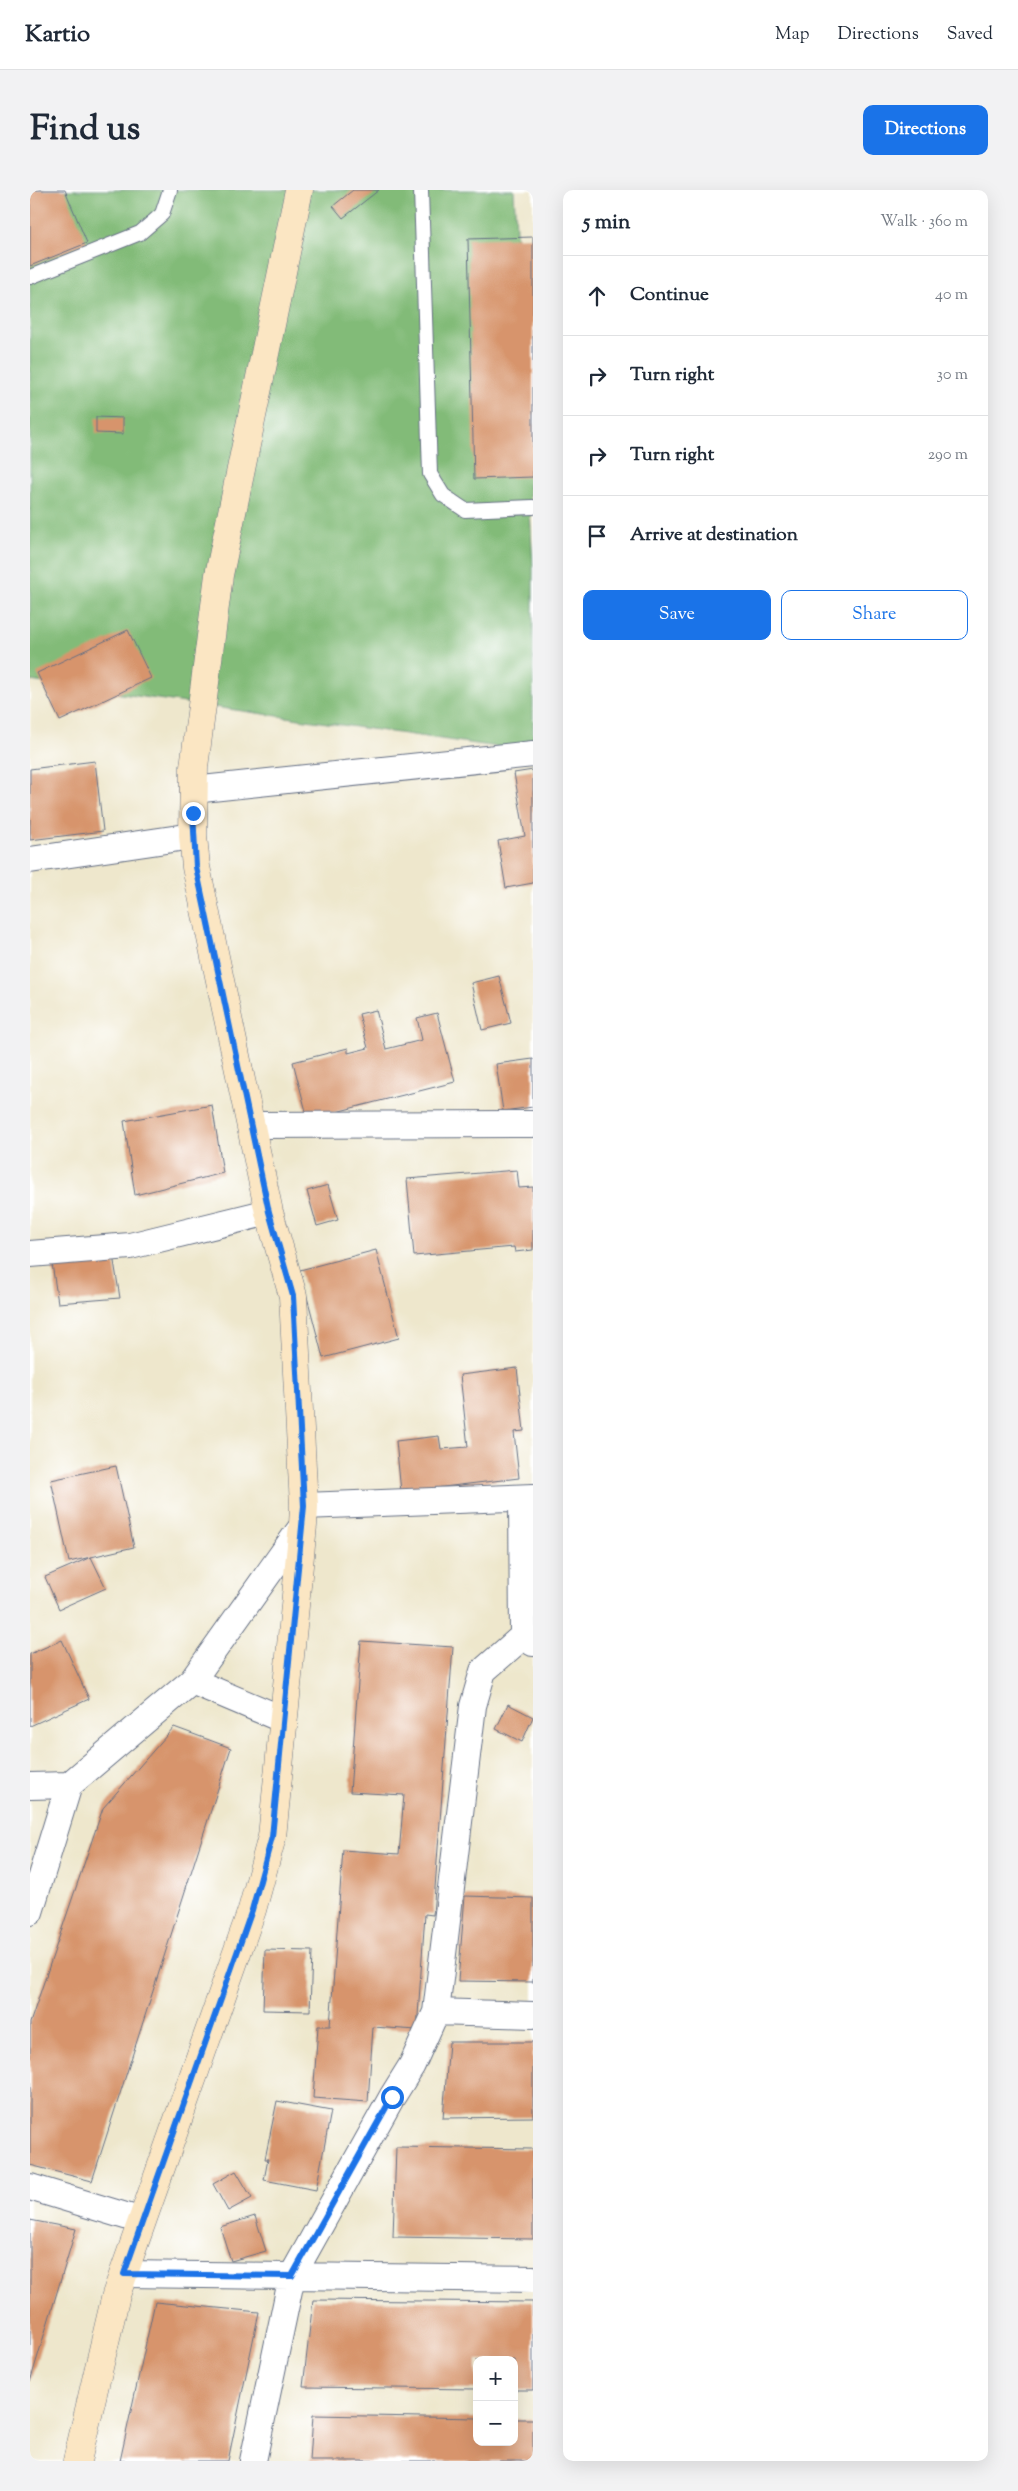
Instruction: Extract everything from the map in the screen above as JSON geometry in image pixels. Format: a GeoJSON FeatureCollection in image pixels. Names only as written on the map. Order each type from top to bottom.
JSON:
{"type":"FeatureCollection","features":[{"type":"Feature","properties":{"kind":"main road"},"geometry":{"type":"LineString","coordinates":[[77,2461],[116,2296],[257,1892],[272,1837],[284,1720],[303,1516],[293,1296],[269,1212],[196,867],[193,836],[194,767],[219,575],[299,190]]}},
{"type":"Feature","properties":{"kind":"street"},"geometry":{"type":"LineString","coordinates":[[194,790],[533,754]]}},
{"type":"Feature","properties":{"kind":"street"},"geometry":{"type":"LineString","coordinates":[[30,860],[193,836]]}},
{"type":"Feature","properties":{"kind":"street"},"geometry":{"type":"LineString","coordinates":[[251,1125],[533,1124]]}},
{"type":"Feature","properties":{"kind":"street"},"geometry":{"type":"LineString","coordinates":[[30,1254],[130,1246],[269,1212]]}},
{"type":"Feature","properties":{"kind":"street"},"geometry":{"type":"LineString","coordinates":[[30,1912],[69,1785],[192,1681],[303,1516],[528,1498],[528,1639],[483,1671],[474,1706],[436,2012],[412,2066],[392,2097],[292,2276],[253,2461]]}},
{"type":"Feature","properties":{"kind":"street"},"geometry":{"type":"LineString","coordinates":[[192,1681],[284,1720]]}},
{"type":"Feature","properties":{"kind":"street"},"geometry":{"type":"LineString","coordinates":[[30,1786],[69,1785]]}},
{"type":"Feature","properties":{"kind":"street"},"geometry":{"type":"LineString","coordinates":[[436,2012],[533,2015]]}},
{"type":"Feature","properties":{"kind":"street"},"geometry":{"type":"LineString","coordinates":[[30,2187],[142,2221]]}},
{"type":"Feature","properties":{"kind":"street"},"geometry":{"type":"LineString","coordinates":[[124,2274],[533,2279]]}},
{"type":"Feature","properties":{"kind":"lane"},"geometry":{"type":"LineString","coordinates":[[30,277],[140,233],[162,214],[170,190]]}},
{"type":"Feature","properties":{"kind":"lane"},"geometry":{"type":"LineString","coordinates":[[420,190],[430,474],[443,495],[465,510],[533,507]]}},
{"type":"Feature","properties":{"kind":"green space"},"geometry":{"type":"Polygon","coordinates":[[[30,190],[514,190],[533,569],[533,752],[30,681],[30,190]]]}},
{"type":"Feature","properties":{"kind":"building"},"geometry":{"type":"Polygon","coordinates":[[[30,190],[65,190],[87,243],[30,266],[30,190]]]}},
{"type":"Feature","properties":{"kind":"building"},"geometry":{"type":"Polygon","coordinates":[[[353,190],[379,190],[343,218],[333,206],[353,190]]]}},
{"type":"Feature","properties":{"kind":"building"},"geometry":{"type":"Polygon","coordinates":[[[533,237],[533,477],[474,479],[468,239],[533,237]]]}},
{"type":"Feature","properties":{"kind":"building"},"geometry":{"type":"Polygon","coordinates":[[[96,417],[123,418],[123,434],[96,433],[96,417]]]}},
{"type":"Feature","properties":{"kind":"building"},"geometry":{"type":"Polygon","coordinates":[[[128,630],[151,678],[60,721],[37,673],[128,630]]]}},
{"type":"Feature","properties":{"kind":"building"},"geometry":{"type":"Polygon","coordinates":[[[95,761],[103,831],[30,840],[30,769],[95,761]]]}},
{"type":"Feature","properties":{"kind":"building"},"geometry":{"type":"Polygon","coordinates":[[[533,770],[533,883],[506,888],[498,841],[525,836],[514,773],[533,770]]]}},
{"type":"Feature","properties":{"kind":"building"},"geometry":{"type":"Polygon","coordinates":[[[499,976],[511,1023],[482,1030],[471,983],[499,976]]]}},
{"type":"Feature","properties":{"kind":"building"},"geometry":{"type":"Polygon","coordinates":[[[376,1010],[386,1049],[422,1040],[417,1018],[437,1013],[455,1082],[308,1119],[293,1062],[348,1048],[348,1053],[368,1048],[359,1014],[376,1010]]]}},
{"type":"Feature","properties":{"kind":"building"},"geometry":{"type":"Polygon","coordinates":[[[533,1059],[533,1107],[503,1111],[496,1064],[533,1059]]]}},
{"type":"Feature","properties":{"kind":"building"},"geometry":{"type":"Polygon","coordinates":[[[212,1105],[223,1173],[135,1195],[124,1121],[212,1105]]]}},
{"type":"Feature","properties":{"kind":"building"},"geometry":{"type":"Polygon","coordinates":[[[517,1170],[519,1188],[533,1187],[533,1250],[515,1252],[514,1247],[414,1256],[407,1179],[517,1170]]]}},
{"type":"Feature","properties":{"kind":"building"},"geometry":{"type":"Polygon","coordinates":[[[328,1185],[338,1220],[317,1226],[307,1191],[328,1185]]]}},
{"type":"Feature","properties":{"kind":"building"},"geometry":{"type":"Polygon","coordinates":[[[112,1249],[120,1298],[58,1303],[51,1257],[112,1249]]]}},
{"type":"Feature","properties":{"kind":"building"},"geometry":{"type":"Polygon","coordinates":[[[376,1250],[399,1338],[323,1358],[300,1270],[376,1250]]]}},
{"type":"Feature","properties":{"kind":"building"},"geometry":{"type":"Polygon","coordinates":[[[517,1368],[524,1431],[514,1432],[519,1478],[401,1492],[396,1441],[439,1436],[441,1449],[468,1447],[460,1375],[517,1368]]]}},
{"type":"Feature","properties":{"kind":"building"},"geometry":{"type":"Polygon","coordinates":[[[116,1466],[134,1547],[69,1562],[51,1480],[116,1466]]]}},
{"type":"Feature","properties":{"kind":"building"},"geometry":{"type":"Polygon","coordinates":[[[91,1557],[106,1588],[59,1609],[45,1577],[91,1557]]]}},
{"type":"Feature","properties":{"kind":"building"},"geometry":{"type":"Polygon","coordinates":[[[62,1640],[89,1699],[30,1726],[30,1654],[62,1640]]]}},
{"type":"Feature","properties":{"kind":"building"},"geometry":{"type":"Polygon","coordinates":[[[361,1641],[453,1647],[433,1915],[425,1914],[417,2030],[373,2027],[368,2102],[313,2098],[318,2026],[330,2026],[343,1850],[399,1854],[404,1795],[350,1792],[361,1641]]]}},
{"type":"Feature","properties":{"kind":"building"},"geometry":{"type":"Polygon","coordinates":[[[508,1704],[533,1717],[522,1742],[496,1729],[508,1704]]]}},
{"type":"Feature","properties":{"kind":"building"},"geometry":{"type":"Polygon","coordinates":[[[174,1727],[231,1748],[92,2181],[30,2165],[30,2023],[103,1808],[174,1727]]]}},
{"type":"Feature","properties":{"kind":"building"},"geometry":{"type":"Polygon","coordinates":[[[465,1896],[533,1898],[533,1982],[458,1981],[465,1896]]]}},
{"type":"Feature","properties":{"kind":"building"},"geometry":{"type":"Polygon","coordinates":[[[265,1950],[312,1951],[310,2011],[263,2010],[265,1950]]]}},
{"type":"Feature","properties":{"kind":"building"},"geometry":{"type":"Polygon","coordinates":[[[449,2042],[533,2042],[533,2117],[443,2118],[449,2042]]]}},
{"type":"Feature","properties":{"kind":"building"},"geometry":{"type":"Polygon","coordinates":[[[277,2101],[331,2111],[316,2190],[264,2180],[268,2159],[265,2159],[277,2101]]]}},
{"type":"Feature","properties":{"kind":"building"},"geometry":{"type":"Polygon","coordinates":[[[396,2147],[533,2149],[533,2239],[393,2237],[396,2147]]]}},
{"type":"Feature","properties":{"kind":"building"},"geometry":{"type":"Polygon","coordinates":[[[236,2171],[252,2198],[228,2211],[213,2184],[236,2171]]]}},
{"type":"Feature","properties":{"kind":"building"},"geometry":{"type":"Polygon","coordinates":[[[255,2216],[266,2251],[231,2261],[220,2227],[255,2216]]]}},
{"type":"Feature","properties":{"kind":"building"},"geometry":{"type":"Polygon","coordinates":[[[30,2220],[76,2229],[30,2382],[30,2220]]]}},
{"type":"Feature","properties":{"kind":"building"},"geometry":{"type":"Polygon","coordinates":[[[313,2300],[533,2302],[533,2390],[518,2390],[518,2356],[473,2356],[473,2389],[303,2387],[313,2300]]]}},
{"type":"Feature","properties":{"kind":"building"},"geometry":{"type":"Polygon","coordinates":[[[155,2302],[259,2312],[228,2461],[120,2461],[155,2302]]]}},
{"type":"Feature","properties":{"kind":"building"},"geometry":{"type":"Polygon","coordinates":[[[313,2415],[473,2418],[473,2446],[518,2446],[518,2419],[533,2419],[533,2461],[310,2461],[313,2415]]]}},
{"type":"Feature","properties":{"kind":"route"},"geometry":{"type":"LineString","coordinates":[[193,813],[196,867],[269,1212],[274,1224],[293,1296],[304,1506],[272,1837],[252,1910],[124,2274],[292,2276],[392,2097]]}}]}
